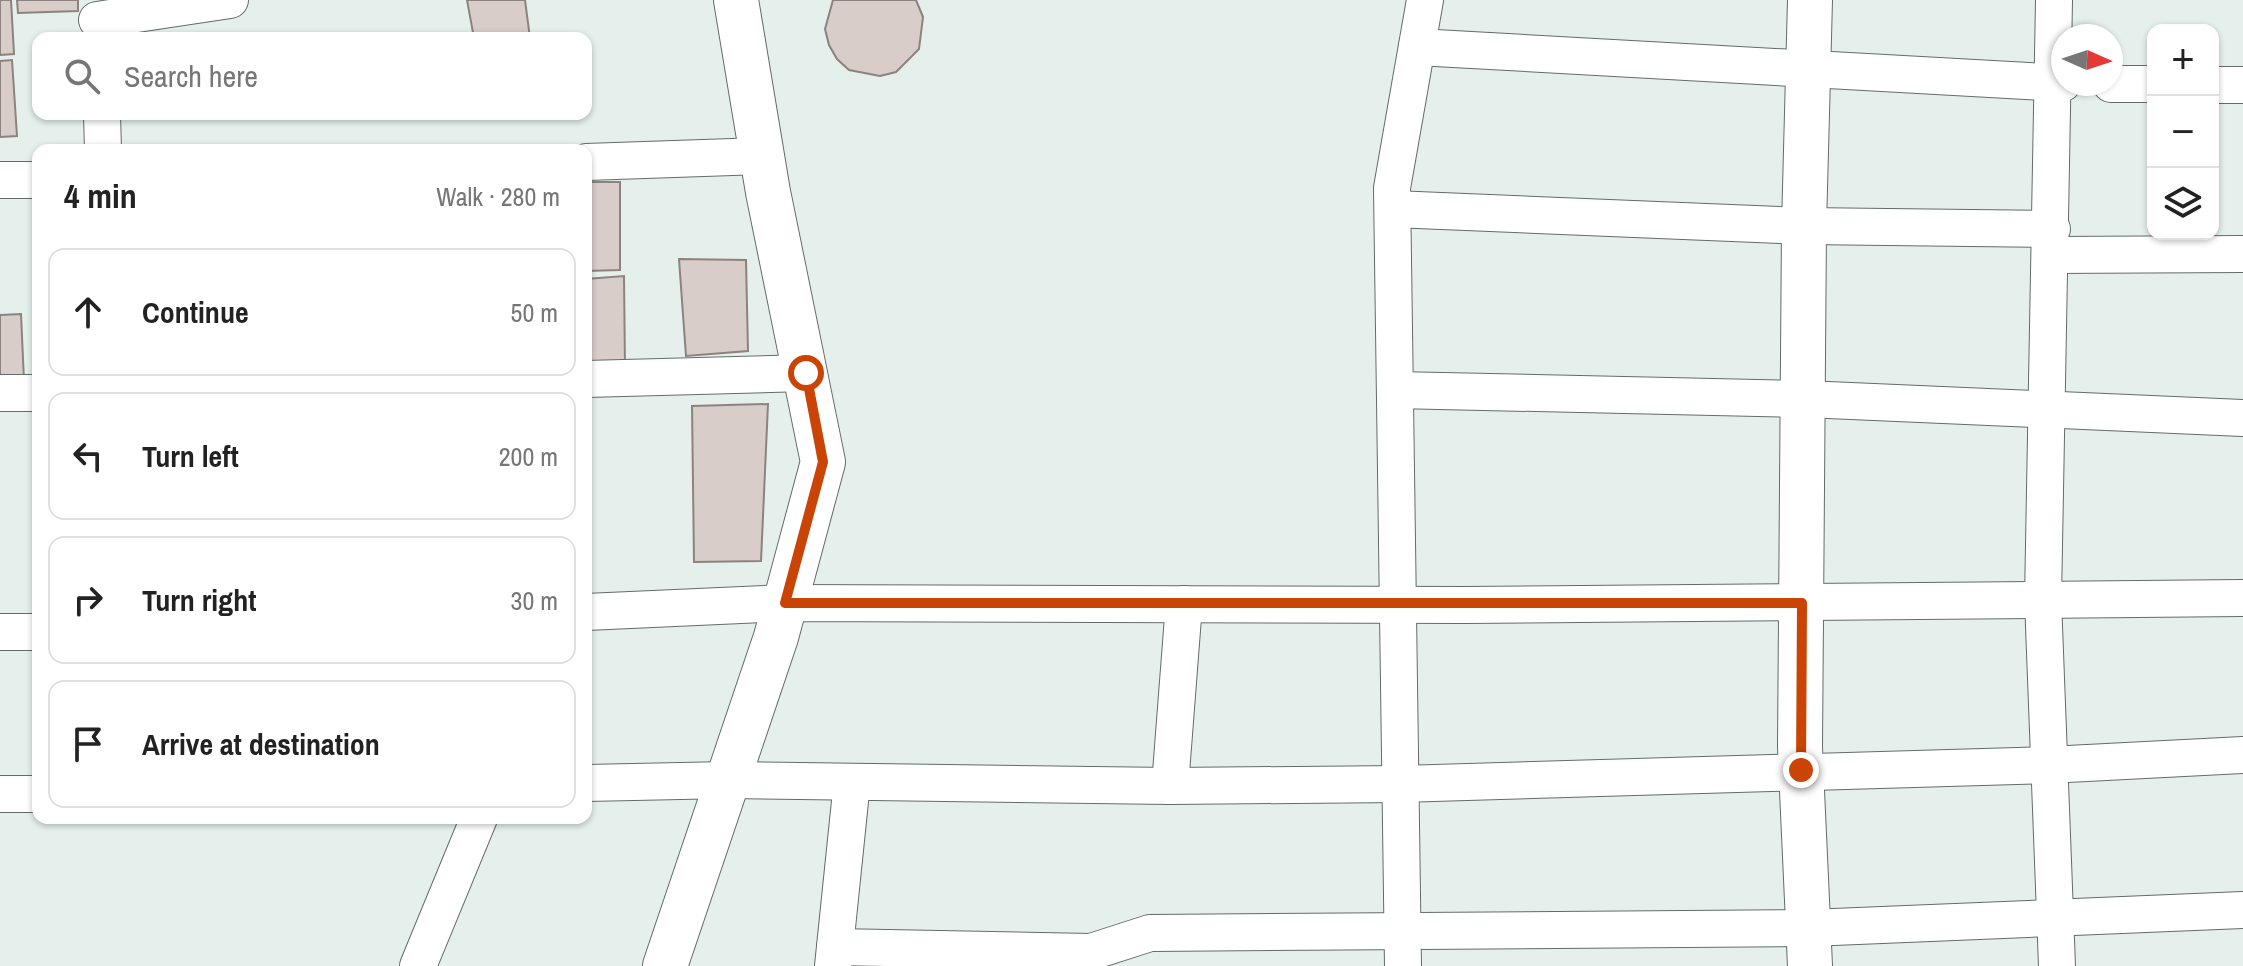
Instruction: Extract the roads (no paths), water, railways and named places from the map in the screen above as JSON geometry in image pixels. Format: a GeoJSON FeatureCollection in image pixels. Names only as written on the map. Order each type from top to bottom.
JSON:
{"type":"FeatureCollection","features":[{"type":"Feature","properties":{"kind":"street"},"geometry":{"type":"LineString","coordinates":[[97,19],[230,0]]}},
{"type":"Feature","properties":{"kind":"street"},"geometry":{"type":"LineString","coordinates":[[665,966],[785,603],[823,462],[762,156],[736,0]]}},
{"type":"Feature","properties":{"kind":"street"},"geometry":{"type":"LineString","coordinates":[[1403,949],[1392,188],[1425,0]]}},
{"type":"Feature","properties":{"kind":"street"},"geometry":{"type":"LineString","coordinates":[[1810,0],[1804,226],[1801,770],[1810,947]]}},
{"type":"Feature","properties":{"kind":"street"},"geometry":{"type":"LineString","coordinates":[[2054,0],[2055,24]]}},
{"type":"Feature","properties":{"kind":"street"},"geometry":{"type":"LineString","coordinates":[[1417,47],[2051,83]]}},
{"type":"Feature","properties":{"kind":"street"},"geometry":{"type":"LineString","coordinates":[[2123,84],[2147,84]]}},
{"type":"Feature","properties":{"kind":"street"},"geometry":{"type":"LineString","coordinates":[[2219,85],[2243,85]]}},
{"type":"Feature","properties":{"kind":"street"},"geometry":{"type":"LineString","coordinates":[[2057,966],[2043,600],[2058,96]]}},
{"type":"Feature","properties":{"kind":"street"},"geometry":{"type":"LineString","coordinates":[[102,120],[103,144]]}},
{"type":"Feature","properties":{"kind":"street"},"geometry":{"type":"LineString","coordinates":[[592,162],[762,156]]}},
{"type":"Feature","properties":{"kind":"street"},"geometry":{"type":"LineString","coordinates":[[0,180],[32,180]]}},
{"type":"Feature","properties":{"kind":"street"},"geometry":{"type":"LineString","coordinates":[[1393,209],[1804,226],[2243,254]]}},
{"type":"Feature","properties":{"kind":"street"},"geometry":{"type":"LineString","coordinates":[[592,379],[806,373]]}},
{"type":"Feature","properties":{"kind":"street"},"geometry":{"type":"LineString","coordinates":[[1395,390],[1805,399],[2047,413],[2243,418]]}},
{"type":"Feature","properties":{"kind":"street"},"geometry":{"type":"LineString","coordinates":[[0,393],[32,393]]}},
{"type":"Feature","properties":{"kind":"street"},"geometry":{"type":"LineString","coordinates":[[592,612],[785,603],[1398,605],[2243,598]]}},
{"type":"Feature","properties":{"kind":"street"},"geometry":{"type":"LineString","coordinates":[[1170,786],[1184,604]]}},
{"type":"Feature","properties":{"kind":"street"},"geometry":{"type":"LineString","coordinates":[[0,632],[32,632]]}},
{"type":"Feature","properties":{"kind":"street"},"geometry":{"type":"LineString","coordinates":[[592,783],[728,780],[1170,786],[1400,784],[2048,765],[2243,755]]}},
{"type":"Feature","properties":{"kind":"street"},"geometry":{"type":"LineString","coordinates":[[852,782],[834,956],[1091,952],[1150,933],[1403,949],[1810,947],[2057,918],[2243,910]]}},
{"type":"Feature","properties":{"kind":"street"},"geometry":{"type":"LineString","coordinates":[[0,794],[32,794]]}},
{"type":"Feature","properties":{"kind":"street"},"geometry":{"type":"LineString","coordinates":[[418,966],[477,824]]}}]}
